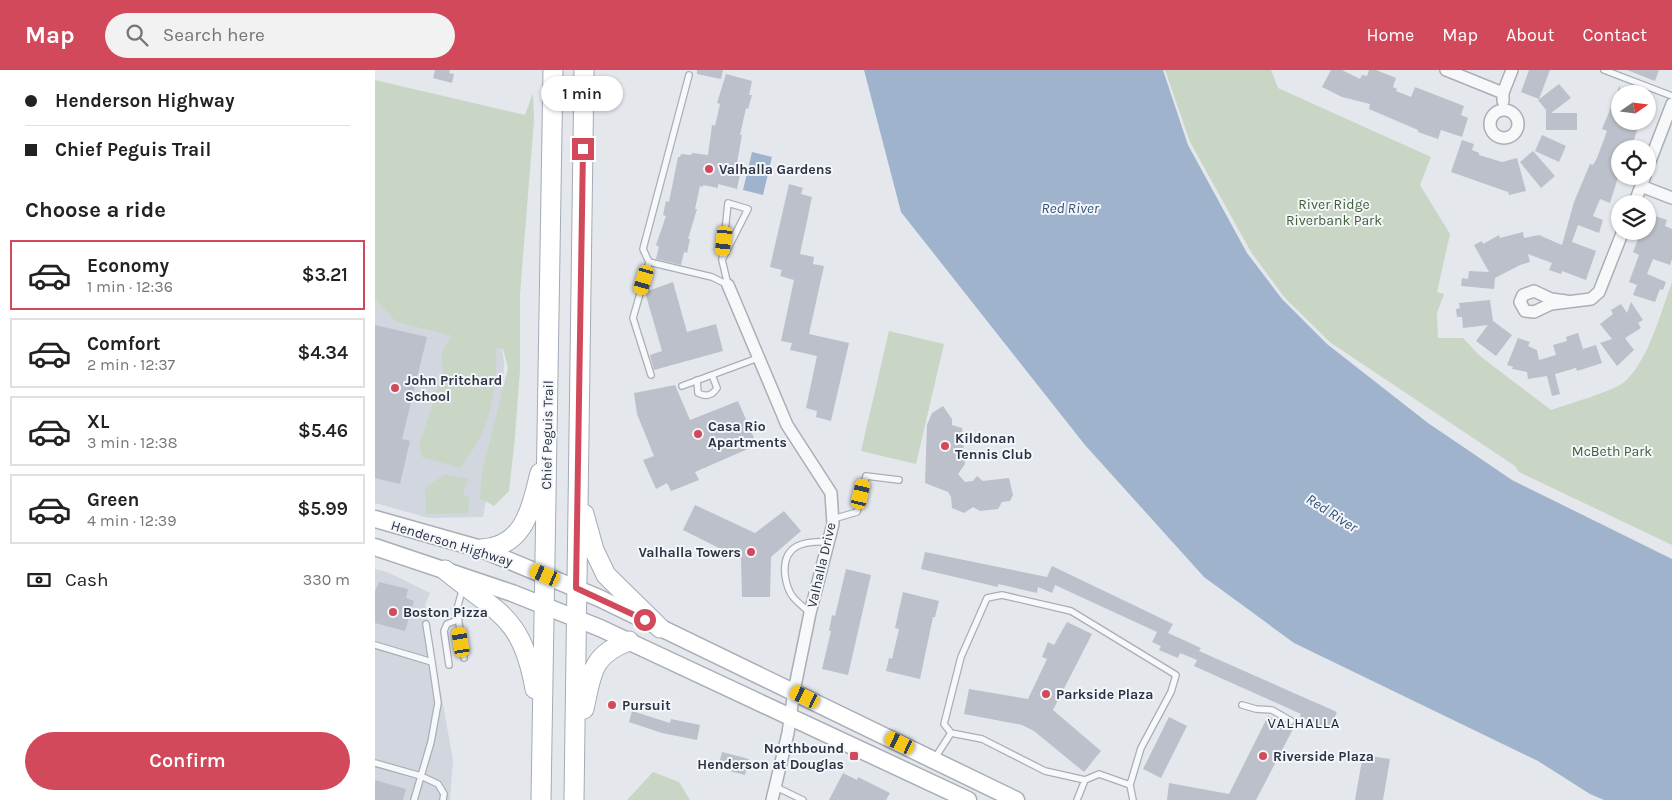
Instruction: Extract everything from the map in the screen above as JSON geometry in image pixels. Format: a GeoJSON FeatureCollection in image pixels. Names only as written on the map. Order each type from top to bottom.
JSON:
{"type":"FeatureCollection","features":[{"type":"Feature","properties":{"kind":"main road","name":"Chief Peguis Trail"},"geometry":{"type":"LineString","coordinates":[[541,800],[553,70]]}},
{"type":"Feature","properties":{"kind":"main road"},"geometry":{"type":"LineString","coordinates":[[574,800],[584,70]]}},
{"type":"Feature","properties":{"kind":"main road"},"geometry":{"type":"LineString","coordinates":[[481,549],[504,544],[518,532],[529,509],[547,450]]}},
{"type":"Feature","properties":{"kind":"main road"},"geometry":{"type":"LineString","coordinates":[[578,493],[594,550],[602,570],[615,586],[635,602],[660,628]]}},
{"type":"Feature","properties":{"kind":"main road","name":"Henderson Highway"},"geometry":{"type":"LineString","coordinates":[[375,519],[481,549],[576,588],[794,691],[934,760],[995,795],[1016,800]]}},
{"type":"Feature","properties":{"kind":"main road","name":"Henderson Highway"},"geometry":{"type":"LineString","coordinates":[[375,547],[445,570],[576,618],[968,800]]}},
{"type":"Feature","properties":{"kind":"main road"},"geometry":{"type":"LineString","coordinates":[[445,570],[495,608],[516,631],[530,663],[542,721]]}},
{"type":"Feature","properties":{"kind":"main road"},"geometry":{"type":"LineString","coordinates":[[575,744],[589,682],[597,660],[610,649],[629,641]]}},
{"type":"Feature","properties":{"kind":"street"},"geometry":{"type":"LineString","coordinates":[[1446,70],[1503,93]]}},
{"type":"Feature","properties":{"kind":"street"},"geometry":{"type":"LineString","coordinates":[[1503,110],[1503,93],[1512,70]]}},
{"type":"Feature","properties":{"kind":"street"},"geometry":{"type":"LineString","coordinates":[[1656,146],[1672,104]]}},
{"type":"Feature","properties":{"kind":"street"},"geometry":{"type":"LineString","coordinates":[[1650,185],[1672,198]]}},
{"type":"Feature","properties":{"kind":"street"},"geometry":{"type":"LineString","coordinates":[[1566,301],[1591,299],[1599,292],[1619,240]]}},
{"type":"Feature","properties":{"kind":"street","name":"Valhalla Drive"},"geometry":{"type":"LineString","coordinates":[[728,285],[787,426],[831,493],[833,519],[829,542],[810,613],[794,691],[791,717],[772,800]]}},
{"type":"Feature","properties":{"kind":"lane"},"geometry":{"type":"LineString","coordinates":[[1603,70],[1672,96]]}},
{"type":"Feature","properties":{"kind":"lane"},"geometry":{"type":"LineString","coordinates":[[651,375],[633,318],[649,262],[643,249],[689,75]]}},
{"type":"Feature","properties":{"kind":"lane"},"geometry":{"type":"LineString","coordinates":[[722,260],[748,209],[728,203],[722,260],[728,285]]}},
{"type":"Feature","properties":{"kind":"lane"},"geometry":{"type":"LineString","coordinates":[[649,262],[712,277],[728,285]]}},
{"type":"Feature","properties":{"kind":"lane"},"geometry":{"type":"LineString","coordinates":[[682,386],[758,358]]}},
{"type":"Feature","properties":{"kind":"lane"},"geometry":{"type":"LineString","coordinates":[[697,380],[698,393],[706,396],[717,388],[712,375]]}},
{"type":"Feature","properties":{"kind":"lane"},"geometry":{"type":"LineString","coordinates":[[833,519],[857,512],[866,476],[899,480]]}},
{"type":"Feature","properties":{"kind":"lane"},"geometry":{"type":"LineString","coordinates":[[810,613],[792,596],[786,581],[784,561],[791,550],[801,544],[810,541],[829,542]]}},
{"type":"Feature","properties":{"kind":"lane"},"geometry":{"type":"LineString","coordinates":[[464,586],[458,602],[457,620],[464,658]]}},
{"type":"Feature","properties":{"kind":"lane"},"geometry":{"type":"LineString","coordinates":[[1130,785],[1099,774],[1085,780],[1045,771],[983,740],[951,733],[944,724],[961,657],[987,598],[1002,595],[1071,610],[1177,675],[1171,692],[1141,748],[1130,785],[1133,800]]}},
{"type":"Feature","properties":{"kind":"lane"},"geometry":{"type":"LineString","coordinates":[[449,665],[445,628],[449,622],[457,620]]}},
{"type":"Feature","properties":{"kind":"lane"},"geometry":{"type":"LineString","coordinates":[[414,800],[431,742],[438,703],[426,624]]}},
{"type":"Feature","properties":{"kind":"lane"},"geometry":{"type":"LineString","coordinates":[[375,645],[432,662]]}},
{"type":"Feature","properties":{"kind":"lane"},"geometry":{"type":"LineString","coordinates":[[1242,705],[1256,709],[1272,710],[1291,721]]}},
{"type":"Feature","properties":{"kind":"lane"},"geometry":{"type":"LineString","coordinates":[[934,760],[951,733]]}},
{"type":"Feature","properties":{"kind":"lane"},"geometry":{"type":"LineString","coordinates":[[375,763],[421,776],[438,784],[445,794],[443,800]]}},
{"type":"Feature","properties":{"kind":"lane"},"geometry":{"type":"LineString","coordinates":[[1077,800],[1085,780]]}},
{"type":"Feature","properties":{"kind":"lane"},"geometry":{"type":"LineString","coordinates":[[776,786],[803,800]]}},
{"type":"Feature","properties":{"kind":"shaded area"},"geometry":{"type":"Polygon","coordinates":[[[375,300],[396,322],[502,349],[504,363],[502,408],[483,517],[429,518],[375,503],[375,300]]]}},
{"type":"Feature","properties":{"kind":"shaded area"},"geometry":{"type":"Polygon","coordinates":[[[375,569],[387,572],[430,593],[425,605],[453,760],[450,800],[375,800],[375,569]]]}},
{"type":"Feature","properties":{"kind":"green space","name":"River Ridge Riverbank Park"},"geometry":{"type":"Polygon","coordinates":[[[1165,70],[1271,70],[1278,88],[1431,157],[1420,185],[1450,234],[1437,292],[1444,294],[1437,313],[1438,338],[1463,338],[1480,356],[1551,410],[1589,398],[1618,386],[1632,374],[1647,350],[1672,282],[1672,545],[1519,472],[1515,466],[1331,343],[1285,298],[1251,252],[1190,142],[1165,70]]]}},
{"type":"Feature","properties":{"kind":"green space"},"geometry":{"type":"Polygon","coordinates":[[[375,80],[525,115],[533,93],[534,120],[520,294],[520,370],[515,437],[509,491],[494,506],[480,498],[482,473],[508,368],[503,349],[496,348],[493,397],[485,426],[460,468],[422,457],[419,446],[443,371],[441,354],[451,336],[396,322],[375,300],[375,80]]]}},
{"type":"Feature","properties":{"kind":"green space"},"geometry":{"type":"Polygon","coordinates":[[[889,331],[944,344],[916,464],[861,451],[889,331]]]}},
{"type":"Feature","properties":{"kind":"green space"},"geometry":{"type":"Polygon","coordinates":[[[445,474],[468,479],[463,495],[469,498],[468,513],[426,514],[425,488],[445,474]]]}},
{"type":"Feature","properties":{"kind":"green space"},"geometry":{"type":"Polygon","coordinates":[[[653,772],[679,782],[690,800],[627,800],[653,772]]]}},
{"type":"Feature","properties":{"kind":"water","name":"Red River"},"geometry":{"type":"Polygon","coordinates":[[[864,70],[1163,70],[1188,145],[1247,253],[1282,299],[1327,344],[1428,423],[1512,480],[1672,559],[1672,800],[1604,800],[1590,794],[1538,761],[1294,643],[1204,577],[1085,445],[901,212],[864,70]]]}},
{"type":"Feature","properties":{"kind":"water"},"geometry":{"type":"Polygon","coordinates":[[[752,152],[772,157],[763,195],[743,190],[752,152]]]}},
{"type":"Feature","properties":{"kind":"building"},"geometry":{"type":"Polygon","coordinates":[[[435,70],[450,70],[449,73],[454,74],[452,83],[433,78],[435,70]]]}},
{"type":"Feature","properties":{"kind":"building"},"geometry":{"type":"Polygon","coordinates":[[[697,70],[723,70],[721,79],[697,74],[697,70]]]}},
{"type":"Feature","properties":{"kind":"building"},"geometry":{"type":"Polygon","coordinates":[[[1331,70],[1342,70],[1360,79],[1362,75],[1367,76],[1369,70],[1376,70],[1396,78],[1393,87],[1397,89],[1396,91],[1411,97],[1415,87],[1464,106],[1461,115],[1468,118],[1462,137],[1441,130],[1438,139],[1418,132],[1418,130],[1369,109],[1370,104],[1342,97],[1322,87],[1331,70]]]}},
{"type":"Feature","properties":{"kind":"building"},"geometry":{"type":"Polygon","coordinates":[[[1529,70],[1550,70],[1539,99],[1521,92],[1529,70]]]}},
{"type":"Feature","properties":{"kind":"building"},"geometry":{"type":"Polygon","coordinates":[[[1627,70],[1659,70],[1655,81],[1627,70]]]}},
{"type":"Feature","properties":{"kind":"building","name":"Valhalla Gardens"},"geometry":{"type":"Polygon","coordinates":[[[726,74],[752,81],[749,95],[752,95],[748,109],[746,108],[740,135],[742,135],[737,163],[742,164],[737,189],[718,184],[718,188],[700,186],[695,209],[697,209],[688,239],[690,239],[687,253],[684,252],[681,265],[656,259],[659,247],[656,245],[666,216],[663,215],[666,201],[669,202],[678,157],[681,154],[691,155],[692,153],[708,155],[712,125],[715,126],[720,104],[717,103],[726,74]]]}},
{"type":"Feature","properties":{"kind":"building"},"geometry":{"type":"Polygon","coordinates":[[[1559,84],[1571,98],[1551,113],[1577,113],[1577,130],[1546,130],[1546,110],[1538,100],[1559,84]]]}},
{"type":"Feature","properties":{"kind":"building"},"geometry":{"type":"Polygon","coordinates":[[[1611,107],[1611,130],[1637,130],[1634,140],[1611,140],[1611,185],[1616,185],[1610,203],[1600,199],[1593,216],[1603,220],[1599,233],[1578,225],[1572,242],[1596,251],[1586,280],[1562,271],[1561,274],[1549,270],[1552,263],[1528,254],[1530,262],[1495,278],[1494,289],[1461,286],[1462,278],[1468,279],[1469,271],[1489,272],[1474,245],[1482,241],[1483,244],[1499,235],[1500,238],[1523,232],[1524,238],[1539,235],[1562,245],[1574,202],[1590,164],[1593,165],[1597,158],[1607,131],[1602,129],[1611,107]]]}},
{"type":"Feature","properties":{"kind":"building"},"geometry":{"type":"Polygon","coordinates":[[[1542,135],[1566,146],[1559,162],[1535,151],[1542,135]]]}},
{"type":"Feature","properties":{"kind":"building"},"geometry":{"type":"Polygon","coordinates":[[[1462,140],[1474,144],[1472,150],[1479,153],[1479,155],[1502,162],[1517,158],[1526,191],[1509,195],[1508,192],[1451,172],[1462,140]]]}},
{"type":"Feature","properties":{"kind":"building"},"geometry":{"type":"Polygon","coordinates":[[[1533,151],[1555,176],[1541,188],[1520,162],[1533,151]]]}},
{"type":"Feature","properties":{"kind":"building"},"geometry":{"type":"Polygon","coordinates":[[[789,184],[803,188],[801,194],[812,197],[800,254],[814,257],[813,264],[824,266],[809,334],[849,343],[831,421],[816,417],[817,411],[806,408],[817,356],[790,350],[792,343],[781,341],[794,280],[780,276],[782,270],[770,267],[789,184]]]}},
{"type":"Feature","properties":{"kind":"building"},"geometry":{"type":"Polygon","coordinates":[[[1656,216],[1667,220],[1665,226],[1672,229],[1672,259],[1670,265],[1653,259],[1647,274],[1666,282],[1663,290],[1660,289],[1655,302],[1633,295],[1637,285],[1629,282],[1639,255],[1633,252],[1638,240],[1656,240],[1656,216]]]}},
{"type":"Feature","properties":{"kind":"building"},"geometry":{"type":"Polygon","coordinates":[[[673,282],[687,332],[716,324],[723,351],[654,370],[650,355],[662,351],[645,292],[673,282]]]}},
{"type":"Feature","properties":{"kind":"building"},"geometry":{"type":"Polygon","coordinates":[[[1490,300],[1493,321],[1512,335],[1496,356],[1476,341],[1488,325],[1463,328],[1462,317],[1457,317],[1456,309],[1460,308],[1459,303],[1490,300]]]}},
{"type":"Feature","properties":{"kind":"building"},"geometry":{"type":"Polygon","coordinates":[[[1631,302],[1643,320],[1638,323],[1641,328],[1625,338],[1634,350],[1617,366],[1600,343],[1612,339],[1600,324],[1613,314],[1611,310],[1621,304],[1627,313],[1631,302]]]}},
{"type":"Feature","properties":{"kind":"building","name":"John Pritchard School"},"geometry":{"type":"Polygon","coordinates":[[[375,325],[427,337],[402,439],[410,441],[400,484],[375,478],[375,325]]]}},
{"type":"Feature","properties":{"kind":"building"},"geometry":{"type":"Polygon","coordinates":[[[1578,333],[1583,349],[1596,345],[1602,363],[1577,371],[1576,368],[1555,374],[1560,394],[1552,396],[1547,376],[1528,379],[1527,372],[1512,369],[1513,367],[1507,365],[1518,338],[1530,342],[1528,346],[1537,350],[1539,360],[1556,355],[1553,345],[1567,341],[1566,337],[1578,333]]]}},
{"type":"Feature","properties":{"kind":"building","name":"Casa Rio Apartments"},"geometry":{"type":"Polygon","coordinates":[[[675,385],[690,420],[738,401],[757,445],[695,472],[699,480],[671,491],[667,483],[656,489],[643,460],[654,456],[637,414],[634,393],[675,385]]]}},
{"type":"Feature","properties":{"kind":"building"},"geometry":{"type":"Polygon","coordinates":[[[943,406],[952,419],[952,425],[962,428],[965,464],[958,474],[965,482],[973,481],[977,476],[983,481],[1009,478],[1013,495],[1010,501],[1002,502],[998,509],[980,511],[973,507],[964,513],[952,508],[951,497],[948,492],[925,483],[927,425],[932,413],[943,406]]]}},
{"type":"Feature","properties":{"kind":"building","name":"Valhalla Towers"},"geometry":{"type":"Polygon","coordinates":[[[695,505],[755,533],[784,511],[801,531],[771,557],[770,597],[742,597],[741,559],[683,530],[695,505]]]}},
{"type":"Feature","properties":{"kind":"building"},"geometry":{"type":"Polygon","coordinates":[[[925,552],[1047,577],[1052,566],[1173,624],[1168,633],[1201,648],[1199,651],[1337,712],[1329,730],[1300,717],[1301,714],[1194,666],[1197,660],[1180,653],[1178,658],[1159,650],[1161,646],[1152,642],[1157,632],[1055,585],[1052,593],[1038,587],[1037,593],[998,584],[998,587],[921,569],[925,552]]]}},
{"type":"Feature","properties":{"kind":"building"},"geometry":{"type":"Polygon","coordinates":[[[846,569],[871,575],[848,675],[822,669],[831,631],[829,631],[832,615],[835,616],[846,569]]]}},
{"type":"Feature","properties":{"kind":"building","name":"Boston Pizza"},"geometry":{"type":"Polygon","coordinates":[[[379,582],[408,589],[406,598],[414,601],[405,631],[375,623],[375,591],[379,582]]]}},
{"type":"Feature","properties":{"kind":"building"},"geometry":{"type":"Polygon","coordinates":[[[903,592],[939,601],[935,617],[933,617],[920,679],[886,671],[889,658],[892,659],[899,629],[895,628],[903,592]]]}},
{"type":"Feature","properties":{"kind":"building","name":"Parkside Plaza"},"geometry":{"type":"Polygon","coordinates":[[[1067,622],[1092,634],[1053,710],[1101,751],[1084,772],[1034,731],[1022,725],[964,714],[969,689],[1028,699],[1047,659],[1042,657],[1048,642],[1054,645],[1067,622]]]}},
{"type":"Feature","properties":{"kind":"building"},"geometry":{"type":"Polygon","coordinates":[[[632,711],[670,723],[671,719],[700,725],[697,740],[662,733],[629,722],[632,711]]]}},
{"type":"Feature","properties":{"kind":"building","name":"Riverside Plaza"},"geometry":{"type":"Polygon","coordinates":[[[1268,716],[1293,729],[1256,800],[1167,800],[1169,783],[1229,794],[1268,716]]]}},
{"type":"Feature","properties":{"kind":"building"},"geometry":{"type":"Polygon","coordinates":[[[1169,717],[1187,726],[1161,778],[1143,769],[1169,717]]]}},
{"type":"Feature","properties":{"kind":"building"},"geometry":{"type":"Polygon","coordinates":[[[722,752],[749,759],[745,775],[718,768],[722,752]]]}},
{"type":"Feature","properties":{"kind":"building"},"geometry":{"type":"Polygon","coordinates":[[[1363,755],[1390,759],[1383,800],[1355,800],[1363,755]]]}},
{"type":"Feature","properties":{"kind":"building"},"geometry":{"type":"Polygon","coordinates":[[[843,773],[857,780],[858,777],[890,793],[886,800],[829,800],[843,773]]]}},
{"type":"Feature","properties":{"kind":"building"},"geometry":{"type":"Polygon","coordinates":[[[375,780],[406,789],[403,800],[375,800],[375,780]]]}},
{"type":"Feature","properties":{"kind":"place","name":"Valhalla Gardens"},"geometry":{"type":"Point","coordinates":[709,169]}},
{"type":"Feature","properties":{"kind":"place","name":"John Pritchard School"},"geometry":{"type":"Point","coordinates":[395,388]}},
{"type":"Feature","properties":{"kind":"place","name":"Casa Rio Apartments"},"geometry":{"type":"Point","coordinates":[698,434]}},
{"type":"Feature","properties":{"kind":"place","name":"Kildonan Tennis Club"},"geometry":{"type":"Point","coordinates":[945,446]}},
{"type":"Feature","properties":{"kind":"place","name":"Valhalla Towers"},"geometry":{"type":"Point","coordinates":[751,552]}},
{"type":"Feature","properties":{"kind":"place","name":"Boston Pizza"},"geometry":{"type":"Point","coordinates":[393,612]}},
{"type":"Feature","properties":{"kind":"place","name":"Parkside Plaza"},"geometry":{"type":"Point","coordinates":[1046,694]}},
{"type":"Feature","properties":{"kind":"place","name":"Pursuit"},"geometry":{"type":"Point","coordinates":[612,705]}},
{"type":"Feature","properties":{"kind":"place","name":"Northbound Henderson at Douglas"},"geometry":{"type":"Point","coordinates":[854,756]}},
{"type":"Feature","properties":{"kind":"place","name":"Riverside Plaza"},"geometry":{"type":"Point","coordinates":[1263,756]}},
{"type":"Feature","properties":{"kind":"district","name":"VALHALLA"},"geometry":{"type":"Point","coordinates":[1304,723]}},
{"type":"Feature","properties":{"kind":"route"},"geometry":{"type":"LineString","coordinates":[[583,149],[576,588],[645,620]]}},
{"type":"Feature","properties":{"kind":"park label","name":"McBeth Park"},"geometry":{"type":"Point","coordinates":[1612,451]}}]}
